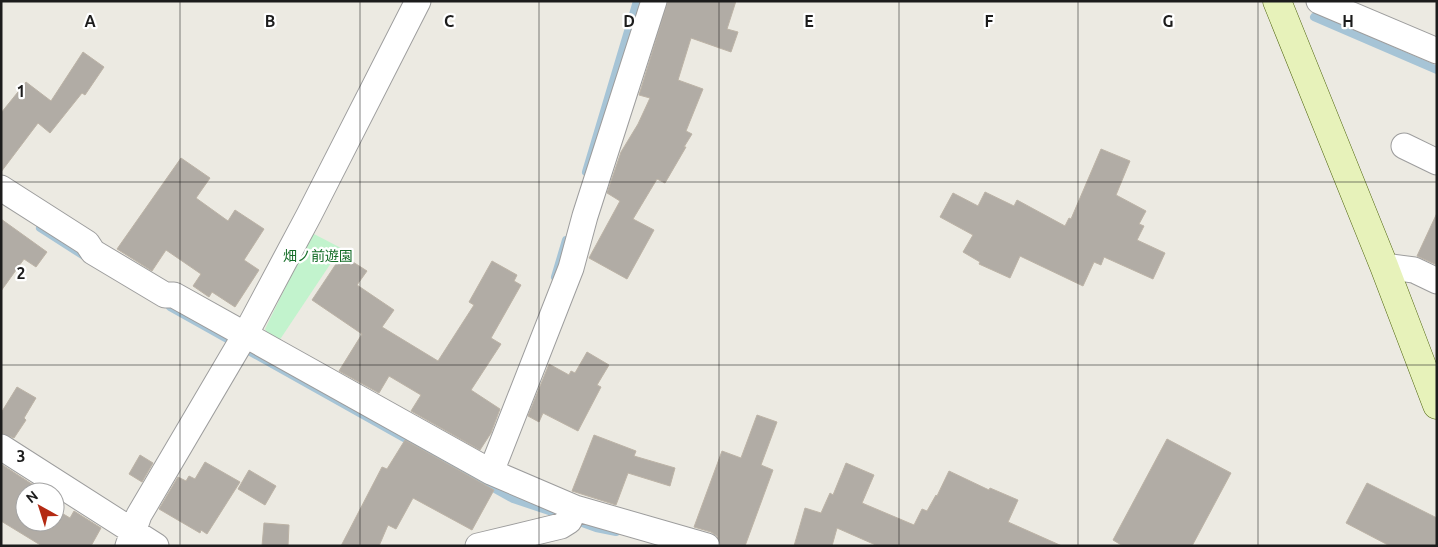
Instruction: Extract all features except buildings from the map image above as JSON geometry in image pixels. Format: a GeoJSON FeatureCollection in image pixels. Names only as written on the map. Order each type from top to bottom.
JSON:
{"type":"FeatureCollection","features":[{"type":"Feature","properties":{"kind":"street"},"geometry":{"type":"LineString","coordinates":[[130,539],[138,515],[241,342],[309,215],[418,1]]}},
{"type":"Feature","properties":{"kind":"street"},"geometry":{"type":"LineString","coordinates":[[491,472],[571,268],[585,216],[654,1]]}},
{"type":"Feature","properties":{"kind":"street"},"geometry":{"type":"LineString","coordinates":[[1277,1],[1384,266],[1437,405]]}},
{"type":"Feature","properties":{"kind":"street"},"geometry":{"type":"LineString","coordinates":[[1319,1],[1437,52]]}},
{"type":"Feature","properties":{"kind":"street"},"geometry":{"type":"LineString","coordinates":[[1404,146],[1437,162]]}},
{"type":"Feature","properties":{"kind":"street"},"geometry":{"type":"LineString","coordinates":[[1,188],[87,243],[93,252],[165,295],[174,295],[241,342],[572,514],[707,546]]}},
{"type":"Feature","properties":{"kind":"street"},"geometry":{"type":"LineString","coordinates":[[1384,266],[1414,270],[1437,281]]}},
{"type":"Feature","properties":{"kind":"street"},"geometry":{"type":"LineString","coordinates":[[1,447],[130,539],[156,546]]}},
{"type":"Feature","properties":{"kind":"street"},"geometry":{"type":"LineString","coordinates":[[478,546],[561,526],[572,514]]}},
{"type":"Feature","properties":{"kind":"green space","name":"畑ノ前遊園"},"geometry":{"type":"Polygon","coordinates":[[[312,233],[341,248],[277,344],[269,338],[265,329],[312,233]]]}},
{"type":"Feature","properties":{"kind":"waterway"},"geometry":{"type":"LineString","coordinates":[[586,172],[637,1]]}},
{"type":"Feature","properties":{"kind":"waterway"},"geometry":{"type":"LineString","coordinates":[[1314,17],[1437,70]]}},
{"type":"Feature","properties":{"kind":"waterway"},"geometry":{"type":"LineString","coordinates":[[40,228],[87,258]]}},
{"type":"Feature","properties":{"kind":"waterway"},"geometry":{"type":"LineString","coordinates":[[555,277],[566,240]]}},
{"type":"Feature","properties":{"kind":"waterway"},"geometry":{"type":"LineString","coordinates":[[170,307],[513,499],[561,515]]}},
{"type":"Feature","properties":{"kind":"waterway"},"geometry":{"type":"LineString","coordinates":[[574,520],[596,528],[616,532]]}}]}
